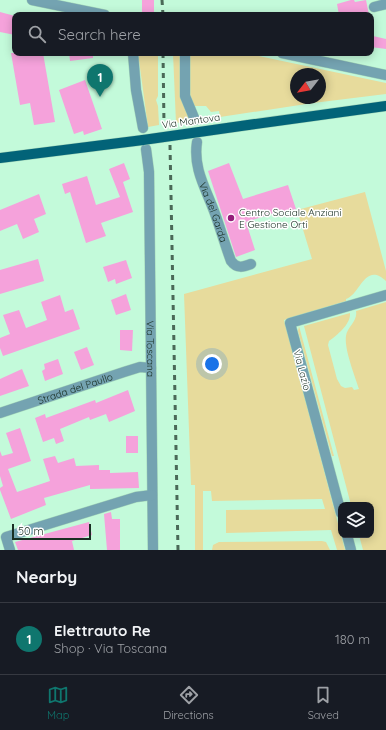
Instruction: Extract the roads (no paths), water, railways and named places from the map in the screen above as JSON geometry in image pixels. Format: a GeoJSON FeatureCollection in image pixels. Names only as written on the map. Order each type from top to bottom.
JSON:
{"type":"FeatureCollection","features":[{"type":"Feature","properties":{"kind":"main road","name":"Via Mantova"},"geometry":{"type":"LineString","coordinates":[[0,158],[25,156],[386,106]]}},
{"type":"Feature","properties":{"kind":"street"},"geometry":{"type":"LineString","coordinates":[[32,0],[90,12]]}},
{"type":"Feature","properties":{"kind":"street"},"geometry":{"type":"LineString","coordinates":[[374,7],[386,4]]}},
{"type":"Feature","properties":{"kind":"street"},"geometry":{"type":"LineString","coordinates":[[133,56],[136,86],[143,128]]}},
{"type":"Feature","properties":{"kind":"street"},"geometry":{"type":"LineString","coordinates":[[185,56],[185,96],[195,120]]}},
{"type":"Feature","properties":{"kind":"street"},"geometry":{"type":"LineString","coordinates":[[296,56],[386,75]]}},
{"type":"Feature","properties":{"kind":"street","name":"Via del Garda"},"geometry":{"type":"LineString","coordinates":[[197,142],[196,156],[198,171],[231,261],[235,266],[240,267],[251,264]]}},
{"type":"Feature","properties":{"kind":"street","name":"Via Toscana"},"geometry":{"type":"LineString","coordinates":[[146,149],[149,172],[153,550]]}},
{"type":"Feature","properties":{"kind":"street","name":"Via Lazio"},"geometry":{"type":"LineString","coordinates":[[338,503],[290,323],[386,295]]}},
{"type":"Feature","properties":{"kind":"street","name":"Strada del Paullo"},"geometry":{"type":"LineString","coordinates":[[0,413],[140,367],[151,368]]}},
{"type":"Feature","properties":{"kind":"street"},"geometry":{"type":"LineString","coordinates":[[10,550],[6,537],[136,498],[152,495]]}},
{"type":"Feature","properties":{"kind":"street"},"geometry":{"type":"LineString","coordinates":[[348,538],[351,550]]}},
{"type":"Feature","properties":{"kind":"railway"},"geometry":{"type":"LineString","coordinates":[[162,0],[163,12]]}},
{"type":"Feature","properties":{"kind":"railway"},"geometry":{"type":"LineString","coordinates":[[163,56],[164,125]]}},
{"type":"Feature","properties":{"kind":"railway"},"geometry":{"type":"LineString","coordinates":[[170,145],[178,550]]}},
{"type":"Feature","properties":{"kind":"place","name":"Elettrauto Re"},"geometry":{"type":"Point","coordinates":[100,97]}},
{"type":"Feature","properties":{"kind":"place","name":"Centro Sociale Anziani E Gestione Orti"},"geometry":{"type":"Point","coordinates":[231,218]}}]}
